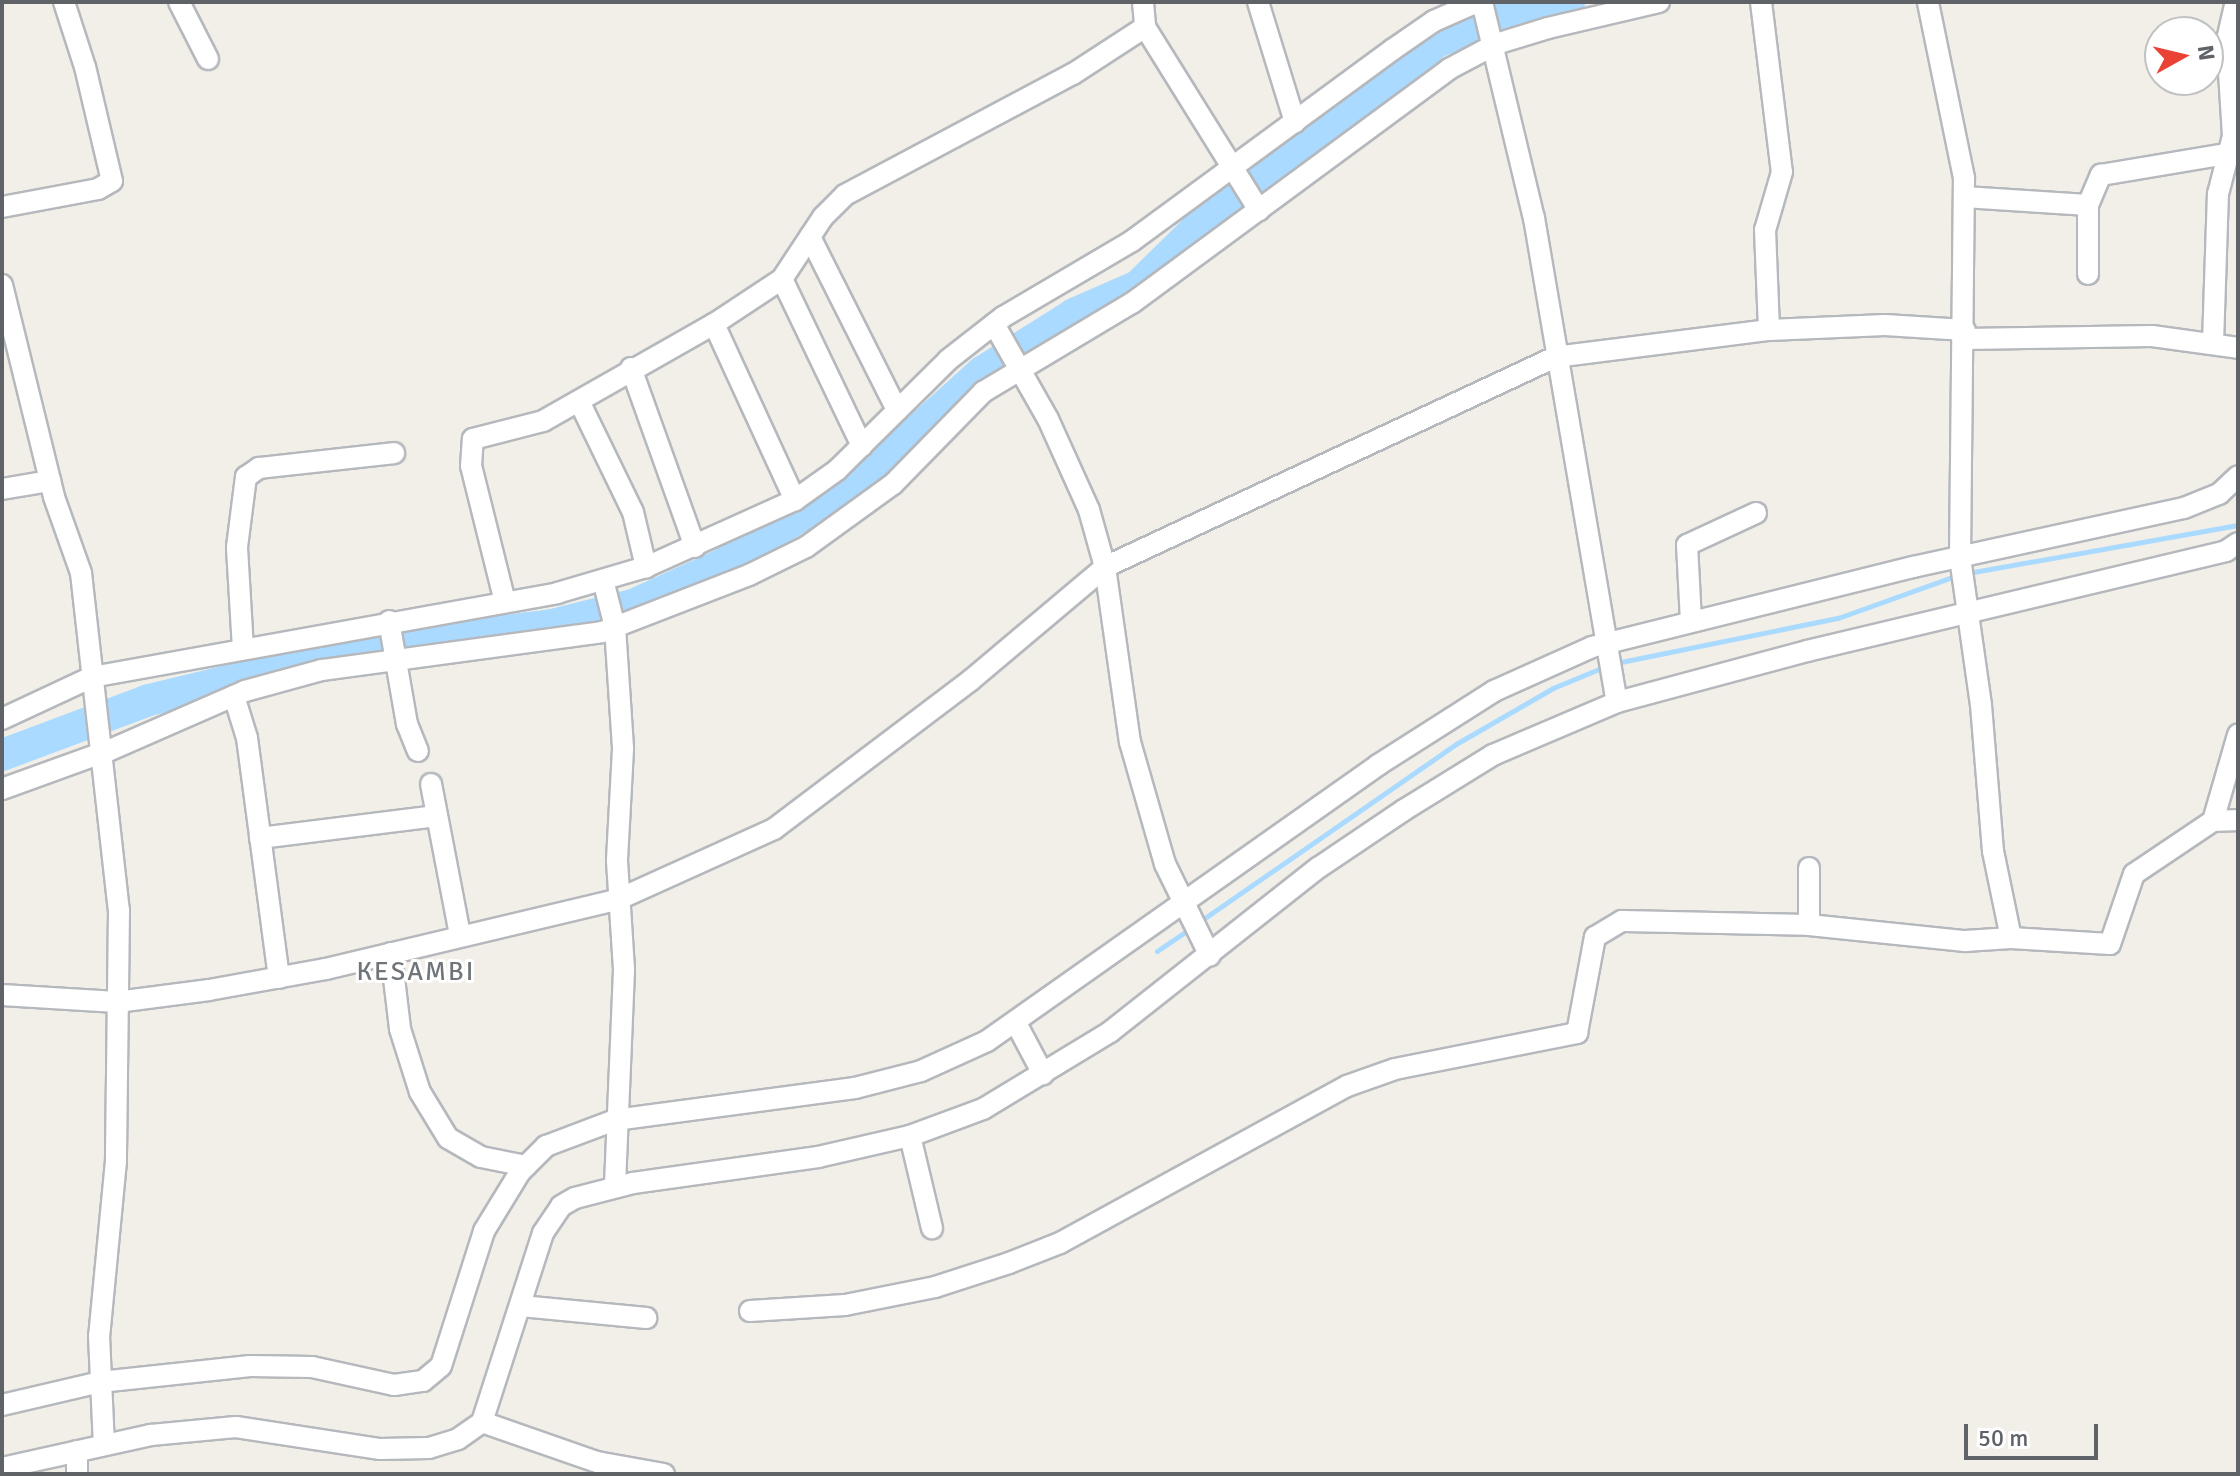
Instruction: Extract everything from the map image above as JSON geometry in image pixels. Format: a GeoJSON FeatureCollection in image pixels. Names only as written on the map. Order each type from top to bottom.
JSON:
{"type":"FeatureCollection","features":[{"type":"Feature","properties":{"kind":"street"},"geometry":{"type":"LineString","coordinates":[[2,207],[98,189],[112,181],[94,98],[64,2]]}},
{"type":"Feature","properties":{"kind":"street"},"geometry":{"type":"LineString","coordinates":[[179,2],[208,59]]}},
{"type":"Feature","properties":{"kind":"street"},"geometry":{"type":"LineString","coordinates":[[1143,2],[1145,27],[1255,204]]}},
{"type":"Feature","properties":{"kind":"street"},"geometry":{"type":"LineString","coordinates":[[1258,2],[1295,122]]}},
{"type":"Feature","properties":{"kind":"street"},"geometry":{"type":"LineString","coordinates":[[2,789],[101,753],[234,696],[322,670],[395,655],[551,642],[615,626],[806,547],[893,484],[983,392],[1020,365],[1087,334],[1255,204],[1449,69],[1495,41],[1659,2]]}},
{"type":"Feature","properties":{"kind":"street"},"geometry":{"type":"LineString","coordinates":[[1761,2],[1782,172],[1765,230],[1769,330]]}},
{"type":"Feature","properties":{"kind":"street"},"geometry":{"type":"LineString","coordinates":[[1928,2],[1957,127],[1964,197],[1961,560],[1993,851],[2011,938]]}},
{"type":"Feature","properties":{"kind":"street"},"geometry":{"type":"LineString","coordinates":[[2213,343],[2218,194],[2234,112],[2227,40],[2236,2]]}},
{"type":"Feature","properties":{"kind":"street"},"geometry":{"type":"LineString","coordinates":[[2,719],[94,686],[243,649],[605,586],[795,500],[862,446],[897,410],[998,329],[1132,241],[1450,7],[1481,4],[1495,41],[1534,218],[1555,357],[1616,698]]}},
{"type":"Feature","properties":{"kind":"street"},"geometry":{"type":"LineString","coordinates":[[505,602],[471,466],[471,442],[543,421],[631,368],[714,324],[782,279],[810,237],[845,195],[1073,74],[1145,27]]}},
{"type":"Feature","properties":{"kind":"street"},"geometry":{"type":"LineString","coordinates":[[2088,274],[2088,205],[2095,181],[2111,170],[2227,154]]}},
{"type":"Feature","properties":{"kind":"street"},"geometry":{"type":"LineString","coordinates":[[1964,197],[2088,205]]}},
{"type":"Feature","properties":{"kind":"street"},"geometry":{"type":"LineString","coordinates":[[810,237],[897,410]]}},
{"type":"Feature","properties":{"kind":"street"},"geometry":{"type":"LineString","coordinates":[[782,279],[862,446]]}},
{"type":"Feature","properties":{"kind":"street"},"geometry":{"type":"LineString","coordinates":[[2,285],[50,481],[81,573],[119,910],[116,1161],[101,1285],[100,1385],[104,1441]]}},
{"type":"Feature","properties":{"kind":"street"},"geometry":{"type":"LineString","coordinates":[[714,324],[795,500]]}},
{"type":"Feature","properties":{"kind":"street"},"geometry":{"type":"LineString","coordinates":[[2,995],[117,1002],[279,978],[619,899],[774,829],[971,680],[1105,567],[1555,357],[1769,330],[1885,325],[1965,334],[2138,336],[2238,348]]}},
{"type":"Feature","properties":{"kind":"street"},"geometry":{"type":"LineString","coordinates":[[998,329],[1073,469],[1105,567],[1130,742],[1182,906],[1206,949]]}},
{"type":"Feature","properties":{"kind":"street"},"geometry":{"type":"LineString","coordinates":[[631,368],[695,547]]}},
{"type":"Feature","properties":{"kind":"street"},"geometry":{"type":"LineString","coordinates":[[579,401],[633,512],[646,567]]}},
{"type":"Feature","properties":{"kind":"street"},"geometry":{"type":"LineString","coordinates":[[243,649],[237,547],[246,477],[259,468],[394,453]]}},
{"type":"Feature","properties":{"kind":"street"},"geometry":{"type":"LineString","coordinates":[[2,1405],[100,1385],[250,1366],[312,1367],[394,1385],[423,1381],[441,1366],[484,1231],[526,1166],[546,1146],[615,1124],[868,1084],[921,1071],[1016,1023],[1494,691],[1606,647],[1691,621],[2184,508],[2219,494],[2238,476]]}},
{"type":"Feature","properties":{"kind":"street"},"geometry":{"type":"LineString","coordinates":[[2,489],[50,481]]}},
{"type":"Feature","properties":{"kind":"street"},"geometry":{"type":"LineString","coordinates":[[1691,621],[1687,545],[1756,513]]}},
{"type":"Feature","properties":{"kind":"street"},"geometry":{"type":"LineString","coordinates":[[2,1468],[77,1451],[104,1441],[236,1427],[380,1449],[429,1448],[458,1439],[482,1422],[543,1233],[561,1206],[615,1186],[818,1157],[910,1136],[983,1109],[1043,1074],[1206,949],[1404,810],[1493,755],[1616,698],[1968,606],[2226,551],[2238,543]]}},
{"type":"Feature","properties":{"kind":"street"},"geometry":{"type":"LineString","coordinates":[[605,586],[615,626],[623,749],[619,899],[624,970],[615,1124],[615,1186]]}},
{"type":"Feature","properties":{"kind":"street"},"geometry":{"type":"LineString","coordinates":[[390,625],[407,724],[418,751]]}},
{"type":"Feature","properties":{"kind":"street"},"geometry":{"type":"LineString","coordinates":[[234,696],[247,738],[279,978]]}},
{"type":"Feature","properties":{"kind":"street"},"geometry":{"type":"LineString","coordinates":[[2213,821],[2238,735]]}},
{"type":"Feature","properties":{"kind":"street"},"geometry":{"type":"LineString","coordinates":[[431,784],[460,935]]}},
{"type":"Feature","properties":{"kind":"street"},"geometry":{"type":"LineString","coordinates":[[260,838],[437,816]]}},
{"type":"Feature","properties":{"kind":"street"},"geometry":{"type":"LineString","coordinates":[[750,1311],[845,1305],[935,1287],[1009,1263],[1060,1243],[1347,1086],[1395,1069],[1577,1033],[1595,937],[1622,921],[1809,925],[1965,941],[2011,938],[2110,944],[2134,874],[2213,821],[2238,820]]}},
{"type":"Feature","properties":{"kind":"street"},"geometry":{"type":"LineString","coordinates":[[1809,868],[1809,925]]}},
{"type":"Feature","properties":{"kind":"street"},"geometry":{"type":"LineString","coordinates":[[391,953],[400,1029],[420,1092],[448,1138],[481,1157],[526,1166]]}},
{"type":"Feature","properties":{"kind":"street"},"geometry":{"type":"LineString","coordinates":[[1016,1023],[1043,1074]]}},
{"type":"Feature","properties":{"kind":"street"},"geometry":{"type":"LineString","coordinates":[[910,1136],[932,1228]]}},
{"type":"Feature","properties":{"kind":"street"},"geometry":{"type":"LineString","coordinates":[[521,1306],[646,1318]]}},
{"type":"Feature","properties":{"kind":"street"},"geometry":{"type":"LineString","coordinates":[[482,1422],[597,1462],[664,1474]]}},
{"type":"Feature","properties":{"kind":"street"},"geometry":{"type":"LineString","coordinates":[[77,1451],[77,1474]]}},
{"type":"Feature","properties":{"kind":"waterway"},"geometry":{"type":"LineString","coordinates":[[2,755],[149,700],[366,648],[552,625],[633,605],[723,564],[870,473],[982,372],[1074,314],[1138,286],[1195,230],[1375,97],[1436,42],[1523,10],[1569,2]]}},
{"type":"Feature","properties":{"kind":"waterway"},"geometry":{"type":"LineString","coordinates":[[1968,573],[2238,525]]}},
{"type":"Feature","properties":{"kind":"waterway"},"geometry":{"type":"LineString","coordinates":[[1616,663],[1838,618],[1958,575]]}},
{"type":"Feature","properties":{"kind":"waterway"},"geometry":{"type":"LineString","coordinates":[[1199,922],[1456,744],[1553,688],[1606,666]]}},
{"type":"Feature","properties":{"kind":"waterway"},"geometry":{"type":"LineString","coordinates":[[1157,951],[1191,928]]}},
{"type":"Feature","properties":{"kind":"district","name":"KESAMBI"},"geometry":{"type":"Point","coordinates":[416,973]}}]}
